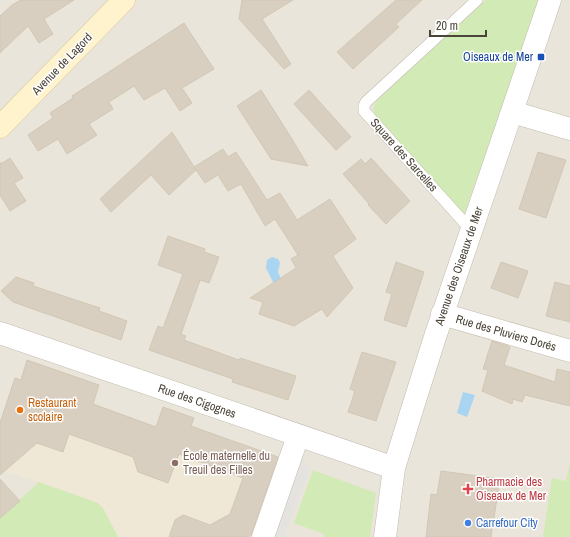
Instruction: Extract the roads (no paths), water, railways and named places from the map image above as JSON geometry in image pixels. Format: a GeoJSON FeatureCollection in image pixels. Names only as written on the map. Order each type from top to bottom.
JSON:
{"type":"FeatureCollection","features":[{"type":"Feature","properties":{"kind":"street","name":"Avenue de Lagord"},"geometry":{"type":"LineString","coordinates":[[0,127],[124,0]]}},
{"type":"Feature","properties":{"kind":"street","name":"Avenue des Oiseaux de Mer"},"geometry":{"type":"LineString","coordinates":[[385,537],[394,468],[442,314],[550,0]]}},
{"type":"Feature","properties":{"kind":"street"},"geometry":{"type":"LineString","coordinates":[[512,112],[570,129]]}},
{"type":"Feature","properties":{"kind":"street","name":"Rue des Pluviers Dorés"},"geometry":{"type":"LineString","coordinates":[[442,314],[570,352]]}},
{"type":"Feature","properties":{"kind":"street","name":"Rue des Cigognes"},"geometry":{"type":"LineString","coordinates":[[0,333],[394,468]]}},
{"type":"Feature","properties":{"kind":"street"},"geometry":{"type":"LineString","coordinates":[[263,537],[298,436]]}},
{"type":"Feature","properties":{"kind":"lane","name":"Square des Sarcelles"},"geometry":{"type":"LineString","coordinates":[[471,230],[364,111],[364,106],[366,102],[477,0]]}},
{"type":"Feature","properties":{"kind":"water"},"geometry":{"type":"Polygon","coordinates":[[[272,257],[278,259],[280,263],[278,272],[282,281],[279,294],[266,268],[267,260],[272,257]]]}},
{"type":"Feature","properties":{"kind":"water"},"geometry":{"type":"Polygon","coordinates":[[[463,392],[475,395],[467,417],[457,413],[463,392]]]}},
{"type":"Feature","properties":{"kind":"place","name":"Oiseaux de Mer"},"geometry":{"type":"Point","coordinates":[541,57]}},
{"type":"Feature","properties":{"kind":"place","name":"Restaurant scolaire"},"geometry":{"type":"Point","coordinates":[20,410]}},
{"type":"Feature","properties":{"kind":"place","name":"École maternelle du Treuil des Filles"},"geometry":{"type":"Point","coordinates":[175,463]}},
{"type":"Feature","properties":{"kind":"place","name":"Pharmacie des Oiseaux de Mer"},"geometry":{"type":"Point","coordinates":[468,489]}},
{"type":"Feature","properties":{"kind":"place","name":"Carrefour City"},"geometry":{"type":"Point","coordinates":[468,523]}}]}
